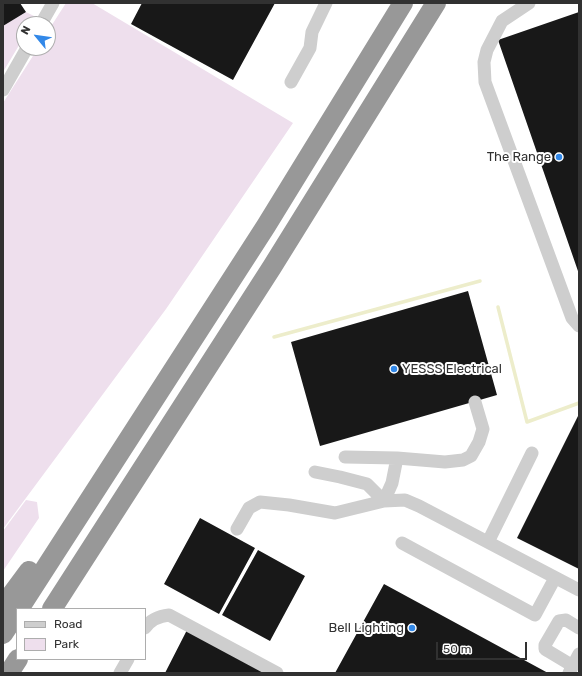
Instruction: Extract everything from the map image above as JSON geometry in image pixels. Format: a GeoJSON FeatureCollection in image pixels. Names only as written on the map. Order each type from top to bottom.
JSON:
{"type":"FeatureCollection","features":[{"type":"Feature","properties":{"kind":"highway"},"geometry":{"type":"LineString","coordinates":[[20,608],[270,219],[403,3]]}},
{"type":"Feature","properties":{"kind":"highway"},"geometry":{"type":"LineString","coordinates":[[53,608],[284,247],[436,3]]}},
{"type":"Feature","properties":{"kind":"highway"},"geometry":{"type":"LineString","coordinates":[[3,606],[142,420]]}},
{"type":"Feature","properties":{"kind":"highway"},"geometry":{"type":"LineString","coordinates":[[3,634],[16,614]]}},
{"type":"Feature","properties":{"kind":"highway"},"geometry":{"type":"LineString","coordinates":[[9,673],[17,660]]}},
{"type":"Feature","properties":{"kind":"highway"},"geometry":{"type":"LineString","coordinates":[[14,673],[22,660]]}},
{"type":"Feature","properties":{"kind":"street"},"geometry":{"type":"LineString","coordinates":[[46,16],[53,3]]}},
{"type":"Feature","properties":{"kind":"street"},"geometry":{"type":"LineString","coordinates":[[291,82],[310,48],[312,32],[326,3]]}},
{"type":"Feature","properties":{"kind":"street"},"geometry":{"type":"LineString","coordinates":[[529,3],[502,21],[487,50],[484,62],[485,82],[572,318],[579,326]]}},
{"type":"Feature","properties":{"kind":"street"},"geometry":{"type":"LineString","coordinates":[[3,90],[23,56]]}},
{"type":"Feature","properties":{"kind":"street"},"geometry":{"type":"LineString","coordinates":[[345,457],[397,458],[445,462],[463,460],[470,456],[479,442],[483,429],[475,402]]}},
{"type":"Feature","properties":{"kind":"street"},"geometry":{"type":"LineString","coordinates":[[488,542],[532,454]]}},
{"type":"Feature","properties":{"kind":"street"},"geometry":{"type":"LineString","coordinates":[[384,501],[392,483],[397,458]]}},
{"type":"Feature","properties":{"kind":"street"},"geometry":{"type":"LineString","coordinates":[[316,472],[340,476],[367,484],[384,501]]}},
{"type":"Feature","properties":{"kind":"street"},"geometry":{"type":"LineString","coordinates":[[237,529],[249,508],[260,502],[335,513],[384,501],[405,500],[579,590]]}},
{"type":"Feature","properties":{"kind":"street"},"geometry":{"type":"LineString","coordinates":[[402,543],[535,615],[555,578]]}},
{"type":"Feature","properties":{"kind":"street"},"geometry":{"type":"LineString","coordinates":[[146,627],[155,618],[169,616],[277,673]]}},
{"type":"Feature","properties":{"kind":"street"},"geometry":{"type":"LineString","coordinates":[[579,628],[566,620],[559,621],[545,645],[548,652],[571,670],[579,654]]}},
{"type":"Feature","properties":{"kind":"street"},"geometry":{"type":"LineString","coordinates":[[120,673],[127,660]]}},
{"type":"Feature","properties":{"kind":"green space"},"geometry":{"type":"Polygon","coordinates":[[[66,3],[92,3],[293,123],[166,309],[3,529],[3,103],[33,56],[56,56],[56,19],[66,3]]]}},
{"type":"Feature","properties":{"kind":"green space"},"geometry":{"type":"Polygon","coordinates":[[[26,12],[34,16],[19,16],[26,12]]]}},
{"type":"Feature","properties":{"kind":"green space"},"geometry":{"type":"Polygon","coordinates":[[[16,18],[16,50],[3,72],[3,26],[16,18]]]}},
{"type":"Feature","properties":{"kind":"green space"},"geometry":{"type":"Polygon","coordinates":[[[26,500],[37,502],[39,518],[3,571],[3,531],[26,500]]]}},
{"type":"Feature","properties":{"kind":"building"},"geometry":{"type":"Polygon","coordinates":[[[3,3],[20,3],[26,12],[19,16],[16,16],[16,18],[3,26],[3,3]]]}},
{"type":"Feature","properties":{"kind":"building"},"geometry":{"type":"Polygon","coordinates":[[[142,3],[275,3],[233,80],[131,24],[142,3]]]}},
{"type":"Feature","properties":{"kind":"building","name":"The Range"},"geometry":{"type":"Polygon","coordinates":[[[579,12],[579,274],[498,40],[579,12]]]}},
{"type":"Feature","properties":{"kind":"building","name":"YESSS Electrical"},"geometry":{"type":"Polygon","coordinates":[[[468,291],[497,395],[320,446],[291,342],[468,291]]]}},
{"type":"Feature","properties":{"kind":"building"},"geometry":{"type":"Polygon","coordinates":[[[579,414],[579,569],[517,538],[579,414]]]}},
{"type":"Feature","properties":{"kind":"building"},"geometry":{"type":"Polygon","coordinates":[[[200,518],[255,548],[219,614],[164,584],[200,518]]]}},
{"type":"Feature","properties":{"kind":"building"},"geometry":{"type":"Polygon","coordinates":[[[258,550],[305,576],[270,641],[222,615],[258,550]]]}},
{"type":"Feature","properties":{"kind":"building","name":"Bell Lighting"},"geometry":{"type":"Polygon","coordinates":[[[384,584],[548,673],[335,673],[384,584]]]}},
{"type":"Feature","properties":{"kind":"building"},"geometry":{"type":"Polygon","coordinates":[[[187,630],[270,673],[165,673],[187,630]]]}},
{"type":"Feature","properties":{"kind":"waterway"},"geometry":{"type":"LineString","coordinates":[[274,337],[480,281]]}},
{"type":"Feature","properties":{"kind":"waterway"},"geometry":{"type":"LineString","coordinates":[[498,307],[527,422],[579,403]]}},
{"type":"Feature","properties":{"kind":"place","name":"The Range"},"geometry":{"type":"Point","coordinates":[559,157]}},
{"type":"Feature","properties":{"kind":"place","name":"YESSS Electrical"},"geometry":{"type":"Point","coordinates":[394,369]}},
{"type":"Feature","properties":{"kind":"place","name":"Bell Lighting"},"geometry":{"type":"Point","coordinates":[412,628]}}]}
